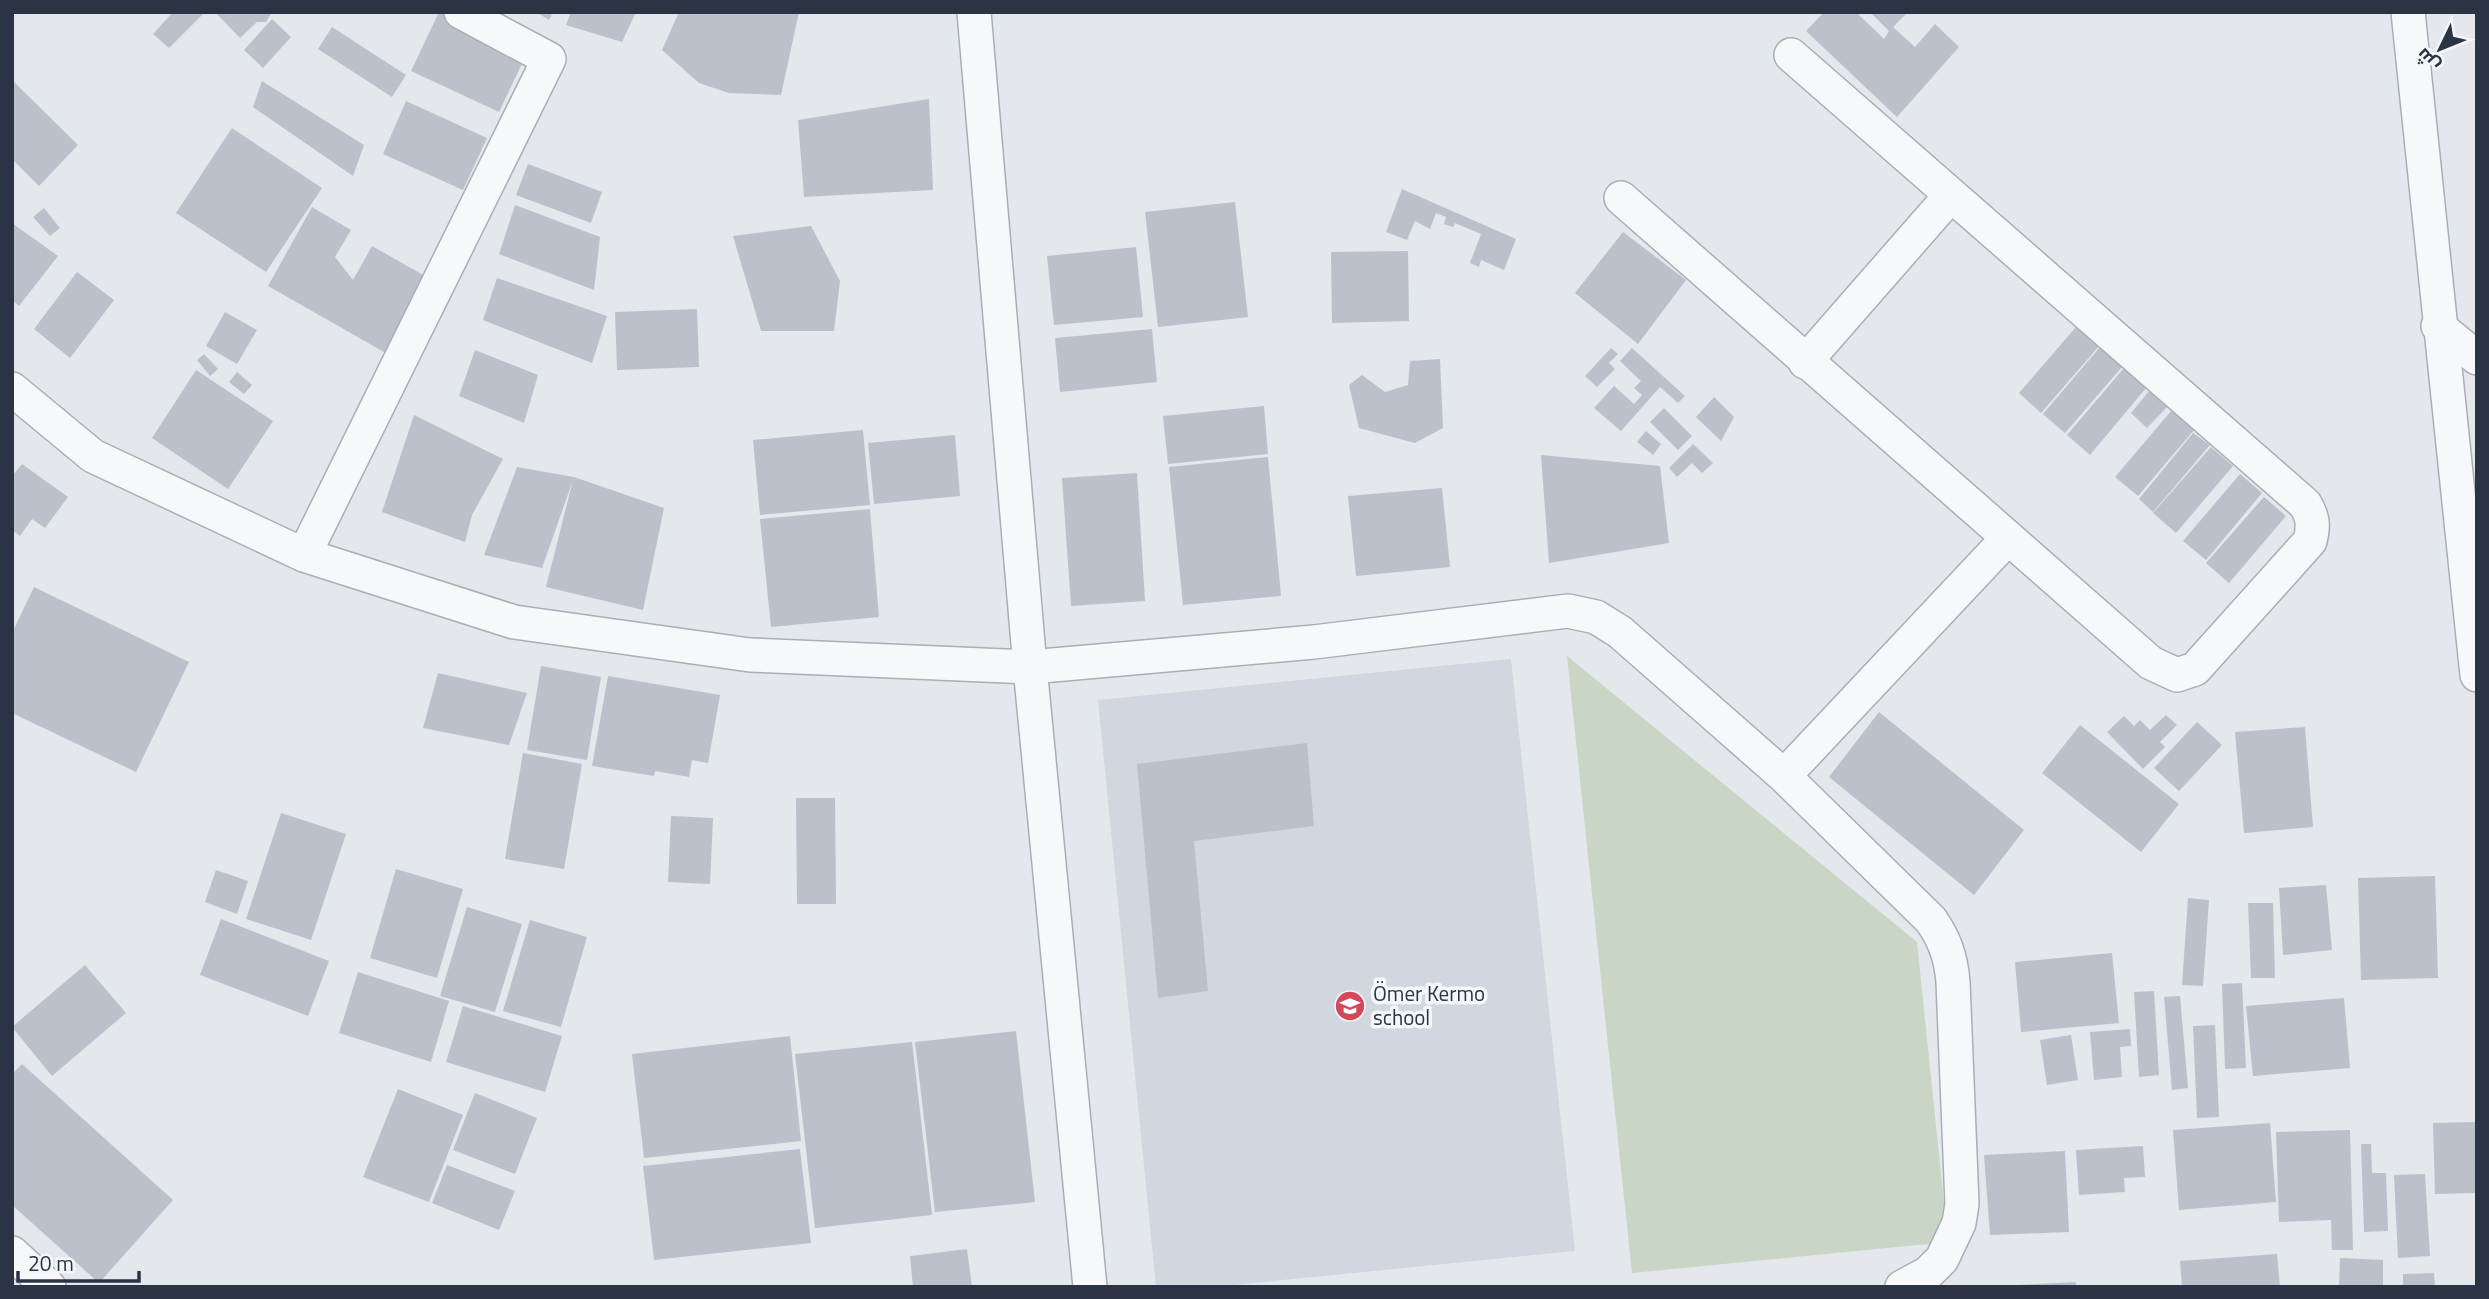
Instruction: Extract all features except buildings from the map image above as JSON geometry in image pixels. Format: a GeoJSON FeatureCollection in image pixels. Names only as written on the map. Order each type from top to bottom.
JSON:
{"type":"FeatureCollection","features":[{"type":"Feature","properties":{"kind":"street"},"geometry":{"type":"LineString","coordinates":[[304,555],[549,59],[461,12]]}},
{"type":"Feature","properties":{"kind":"street"},"geometry":{"type":"LineString","coordinates":[[974,12],[1030,667],[1090,1287]]}},
{"type":"Feature","properties":{"kind":"street"},"geometry":{"type":"LineString","coordinates":[[2408,12],[2438,326],[2477,675]]}},
{"type":"Feature","properties":{"kind":"street"},"geometry":{"type":"LineString","coordinates":[[1620,198],[2151,663],[2177,675],[2195,669],[2310,541],[2314,528],[2305,504],[1791,55]]}},
{"type":"Feature","properties":{"kind":"street"},"geometry":{"type":"LineString","coordinates":[[1805,362],[1951,195]]}},
{"type":"Feature","properties":{"kind":"street"},"geometry":{"type":"LineString","coordinates":[[2438,326],[2477,358]]}},
{"type":"Feature","properties":{"kind":"street"},"geometry":{"type":"LineString","coordinates":[[12,389],[93,456],[304,555],[514,622],[750,655],[1030,667],[1314,642],[1568,611],[1596,617],[1620,632],[1784,776],[1931,920],[1941,933],[1950,956],[1954,982],[1960,1214],[1952,1242],[1942,1259],[1928,1273],[1902,1287]]}},
{"type":"Feature","properties":{"kind":"street"},"geometry":{"type":"LineString","coordinates":[[1784,776],[2007,539]]}},
{"type":"Feature","properties":{"kind":"street"},"geometry":{"type":"LineString","coordinates":[[12,1253],[49,1287]]}},
{"type":"Feature","properties":{"kind":"shaded area"},"geometry":{"type":"Polygon","coordinates":[[[1511,659],[1575,1251],[1213,1287],[1156,1287],[1098,700],[1511,659]]]}},
{"type":"Feature","properties":{"kind":"green space"},"geometry":{"type":"Polygon","coordinates":[[[1567,656],[1917,942],[1948,1242],[1632,1273],[1567,656]]]}},
{"type":"Feature","properties":{"kind":"place","name":"Ömer Kermo school"},"geometry":{"type":"Point","coordinates":[1350,1006]}}]}
